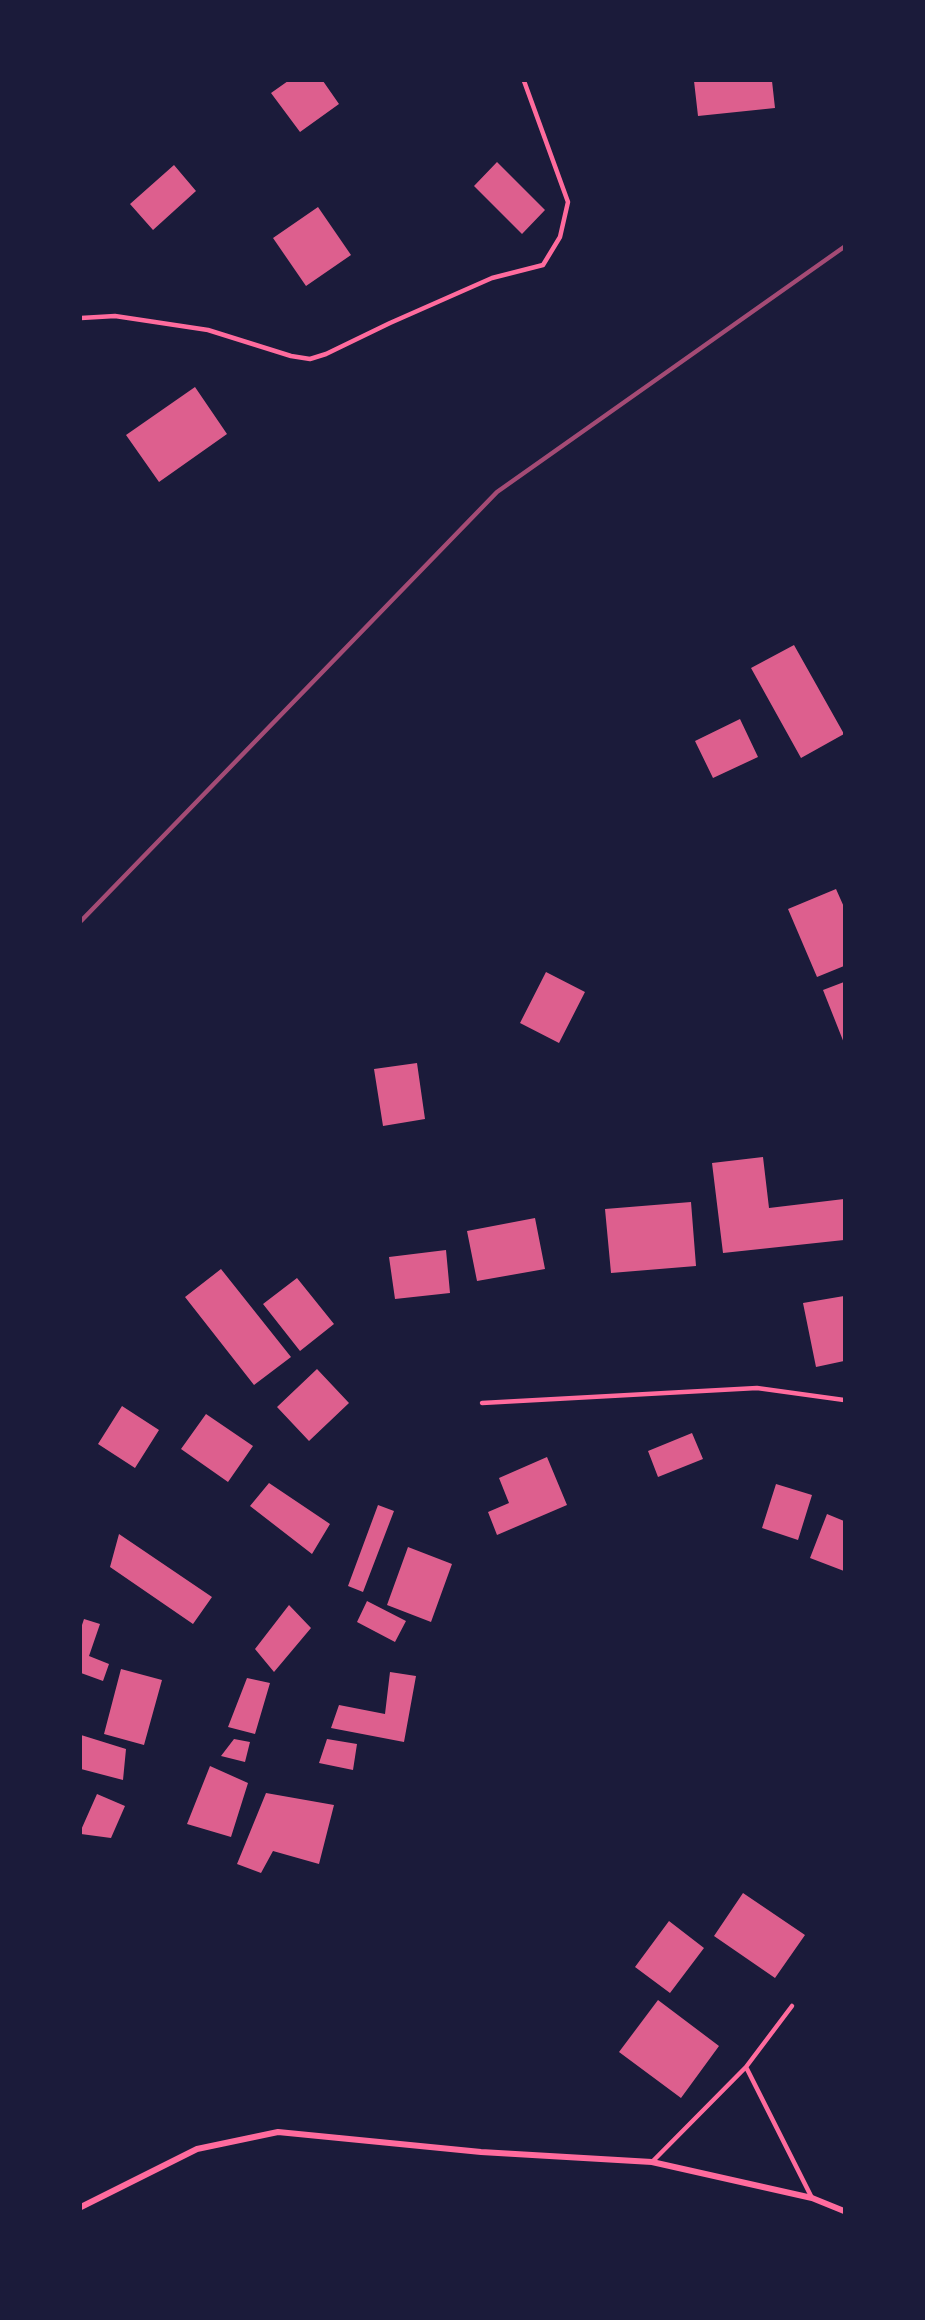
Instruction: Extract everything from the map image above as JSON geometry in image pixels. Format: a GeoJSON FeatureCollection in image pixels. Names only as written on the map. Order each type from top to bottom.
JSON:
{"type":"FeatureCollection","features":[{"type":"Feature","properties":{"kind":"street"},"geometry":{"type":"LineString","coordinates":[[81,2207],[197,2149],[278,2132],[481,2152],[652,2162],[812,2198],[844,2211]]}},
{"type":"Feature","properties":{"kind":"lane"},"geometry":{"type":"LineString","coordinates":[[81,318],[115,316],[208,330],[291,356],[310,359],[326,354],[492,278],[543,265],[560,237],[568,202],[524,81]]}},
{"type":"Feature","properties":{"kind":"lane"},"geometry":{"type":"LineString","coordinates":[[482,1403],[757,1388],[844,1400]]}},
{"type":"Feature","properties":{"kind":"lane"},"geometry":{"type":"LineString","coordinates":[[652,2162],[746,2067],[792,2006]]}},
{"type":"Feature","properties":{"kind":"lane"},"geometry":{"type":"LineString","coordinates":[[746,2067],[812,2198]]}},
{"type":"Feature","properties":{"kind":"building"},"geometry":{"type":"Polygon","coordinates":[[[288,81],[323,81],[339,104],[300,132],[271,93],[288,81]]]}},
{"type":"Feature","properties":{"kind":"building"},"geometry":{"type":"Polygon","coordinates":[[[694,81],[772,81],[775,108],[698,116],[694,81]]]}},
{"type":"Feature","properties":{"kind":"building"},"geometry":{"type":"Polygon","coordinates":[[[497,162],[545,210],[522,234],[474,186],[497,162]]]}},
{"type":"Feature","properties":{"kind":"building"},"geometry":{"type":"Polygon","coordinates":[[[174,165],[196,191],[153,230],[130,204],[174,165]]]}},
{"type":"Feature","properties":{"kind":"building"},"geometry":{"type":"Polygon","coordinates":[[[318,207],[351,255],[306,286],[273,238],[318,207]]]}},
{"type":"Feature","properties":{"kind":"building"},"geometry":{"type":"Polygon","coordinates":[[[195,387],[227,434],[159,482],[126,435],[195,387]]]}},
{"type":"Feature","properties":{"kind":"building"},"geometry":{"type":"Polygon","coordinates":[[[794,645],[844,734],[801,758],[751,668],[794,645]]]}},
{"type":"Feature","properties":{"kind":"building"},"geometry":{"type":"Polygon","coordinates":[[[740,719],[758,757],[713,778],[695,741],[740,719]]]}},
{"type":"Feature","properties":{"kind":"building"},"geometry":{"type":"Polygon","coordinates":[[[836,889],[844,907],[844,966],[817,977],[788,909],[836,889]]]}},
{"type":"Feature","properties":{"kind":"building"},"geometry":{"type":"Polygon","coordinates":[[[546,972],[585,992],[559,1043],[520,1023],[546,972]]]}},
{"type":"Feature","properties":{"kind":"building"},"geometry":{"type":"Polygon","coordinates":[[[844,982],[844,1043],[823,990],[844,982]]]}},
{"type":"Feature","properties":{"kind":"building"},"geometry":{"type":"Polygon","coordinates":[[[417,1063],[425,1119],[383,1126],[374,1069],[417,1063]]]}},
{"type":"Feature","properties":{"kind":"building"},"geometry":{"type":"Polygon","coordinates":[[[763,1157],[769,1208],[844,1199],[844,1240],[723,1253],[712,1163],[763,1157]]]}},
{"type":"Feature","properties":{"kind":"building"},"geometry":{"type":"Polygon","coordinates":[[[691,1202],[696,1266],[611,1273],[605,1209],[691,1202]]]}},
{"type":"Feature","properties":{"kind":"building"},"geometry":{"type":"Polygon","coordinates":[[[535,1218],[545,1269],[477,1281],[467,1231],[535,1218]]]}},
{"type":"Feature","properties":{"kind":"building"},"geometry":{"type":"Polygon","coordinates":[[[446,1250],[450,1293],[395,1299],[389,1257],[446,1250]]]}},
{"type":"Feature","properties":{"kind":"building"},"geometry":{"type":"Polygon","coordinates":[[[221,1269],[291,1357],[254,1385],[185,1297],[221,1269]]]}},
{"type":"Feature","properties":{"kind":"building"},"geometry":{"type":"Polygon","coordinates":[[[297,1278],[334,1324],[300,1351],[263,1304],[297,1278]]]}},
{"type":"Feature","properties":{"kind":"building"},"geometry":{"type":"Polygon","coordinates":[[[844,1296],[844,1361],[816,1367],[803,1303],[844,1296]]]}},
{"type":"Feature","properties":{"kind":"building"},"geometry":{"type":"Polygon","coordinates":[[[317,1369],[349,1403],[309,1441],[277,1407],[317,1369]]]}},
{"type":"Feature","properties":{"kind":"building"},"geometry":{"type":"Polygon","coordinates":[[[122,1406],[159,1430],[135,1468],[98,1444],[122,1406]]]}},
{"type":"Feature","properties":{"kind":"building"},"geometry":{"type":"Polygon","coordinates":[[[206,1414],[253,1446],[228,1482],[181,1449],[206,1414]]]}},
{"type":"Feature","properties":{"kind":"building"},"geometry":{"type":"Polygon","coordinates":[[[692,1433],[703,1459],[658,1477],[648,1451],[692,1433]]]}},
{"type":"Feature","properties":{"kind":"building"},"geometry":{"type":"Polygon","coordinates":[[[547,1457],[567,1505],[497,1535],[488,1512],[509,1503],[499,1478],[547,1457]]]}},
{"type":"Feature","properties":{"kind":"building"},"geometry":{"type":"Polygon","coordinates":[[[269,1483],[330,1524],[312,1554],[250,1506],[269,1483]]]}},
{"type":"Feature","properties":{"kind":"building"},"geometry":{"type":"Polygon","coordinates":[[[776,1484],[812,1495],[798,1540],[762,1528],[776,1484]]]}},
{"type":"Feature","properties":{"kind":"building"},"geometry":{"type":"Polygon","coordinates":[[[378,1505],[394,1511],[363,1592],[348,1586],[378,1505]]]}},
{"type":"Feature","properties":{"kind":"building"},"geometry":{"type":"Polygon","coordinates":[[[827,1514],[844,1521],[844,1571],[810,1558],[827,1514]]]}},
{"type":"Feature","properties":{"kind":"building"},"geometry":{"type":"Polygon","coordinates":[[[119,1534],[212,1597],[193,1624],[110,1567],[119,1534]]]}},
{"type":"Feature","properties":{"kind":"building"},"geometry":{"type":"Polygon","coordinates":[[[408,1547],[452,1564],[431,1622],[387,1605],[408,1547]]]}},
{"type":"Feature","properties":{"kind":"building"},"geometry":{"type":"Polygon","coordinates":[[[367,1601],[406,1621],[395,1642],[357,1622],[367,1601]]]}},
{"type":"Feature","properties":{"kind":"building"},"geometry":{"type":"Polygon","coordinates":[[[289,1605],[311,1628],[274,1672],[255,1649],[289,1605]]]}},
{"type":"Feature","properties":{"kind":"building"},"geometry":{"type":"Polygon","coordinates":[[[84,1619],[100,1624],[89,1656],[109,1664],[103,1681],[81,1673],[81,1628],[84,1619]]]}},
{"type":"Feature","properties":{"kind":"building"},"geometry":{"type":"Polygon","coordinates":[[[121,1669],[162,1680],[144,1745],[104,1734],[121,1669]]]}},
{"type":"Feature","properties":{"kind":"building"},"geometry":{"type":"Polygon","coordinates":[[[390,1672],[416,1676],[404,1742],[331,1728],[339,1705],[385,1714],[390,1672]]]}},
{"type":"Feature","properties":{"kind":"building"},"geometry":{"type":"Polygon","coordinates":[[[247,1678],[270,1683],[255,1734],[228,1727],[247,1678]]]}},
{"type":"Feature","properties":{"kind":"building"},"geometry":{"type":"Polygon","coordinates":[[[81,1735],[126,1749],[123,1780],[81,1769],[81,1735]]]}},
{"type":"Feature","properties":{"kind":"building"},"geometry":{"type":"Polygon","coordinates":[[[234,1739],[250,1742],[245,1762],[221,1756],[234,1739]]]}},
{"type":"Feature","properties":{"kind":"building"},"geometry":{"type":"Polygon","coordinates":[[[327,1739],[357,1744],[353,1770],[319,1763],[327,1739]]]}},
{"type":"Feature","properties":{"kind":"building"},"geometry":{"type":"Polygon","coordinates":[[[210,1766],[248,1783],[231,1837],[187,1824],[210,1766]]]}},
{"type":"Feature","properties":{"kind":"building"},"geometry":{"type":"Polygon","coordinates":[[[266,1793],[334,1805],[319,1864],[273,1851],[261,1873],[237,1864],[266,1793]]]}},
{"type":"Feature","properties":{"kind":"building"},"geometry":{"type":"Polygon","coordinates":[[[97,1794],[125,1806],[111,1838],[81,1834],[97,1794]]]}},
{"type":"Feature","properties":{"kind":"building"},"geometry":{"type":"Polygon","coordinates":[[[743,1893],[805,1935],[775,1978],[714,1936],[743,1893]]]}},
{"type":"Feature","properties":{"kind":"building"},"geometry":{"type":"Polygon","coordinates":[[[669,1921],[704,1948],[670,1993],[635,1967],[669,1921]]]}},
{"type":"Feature","properties":{"kind":"building"},"geometry":{"type":"Polygon","coordinates":[[[658,2000],[719,2046],[681,2098],[619,2052],[658,2000]]]}},
{"type":"Feature","properties":{"kind":"railway"},"geometry":{"type":"LineString","coordinates":[[81,921],[497,492],[844,247]]}}]}
